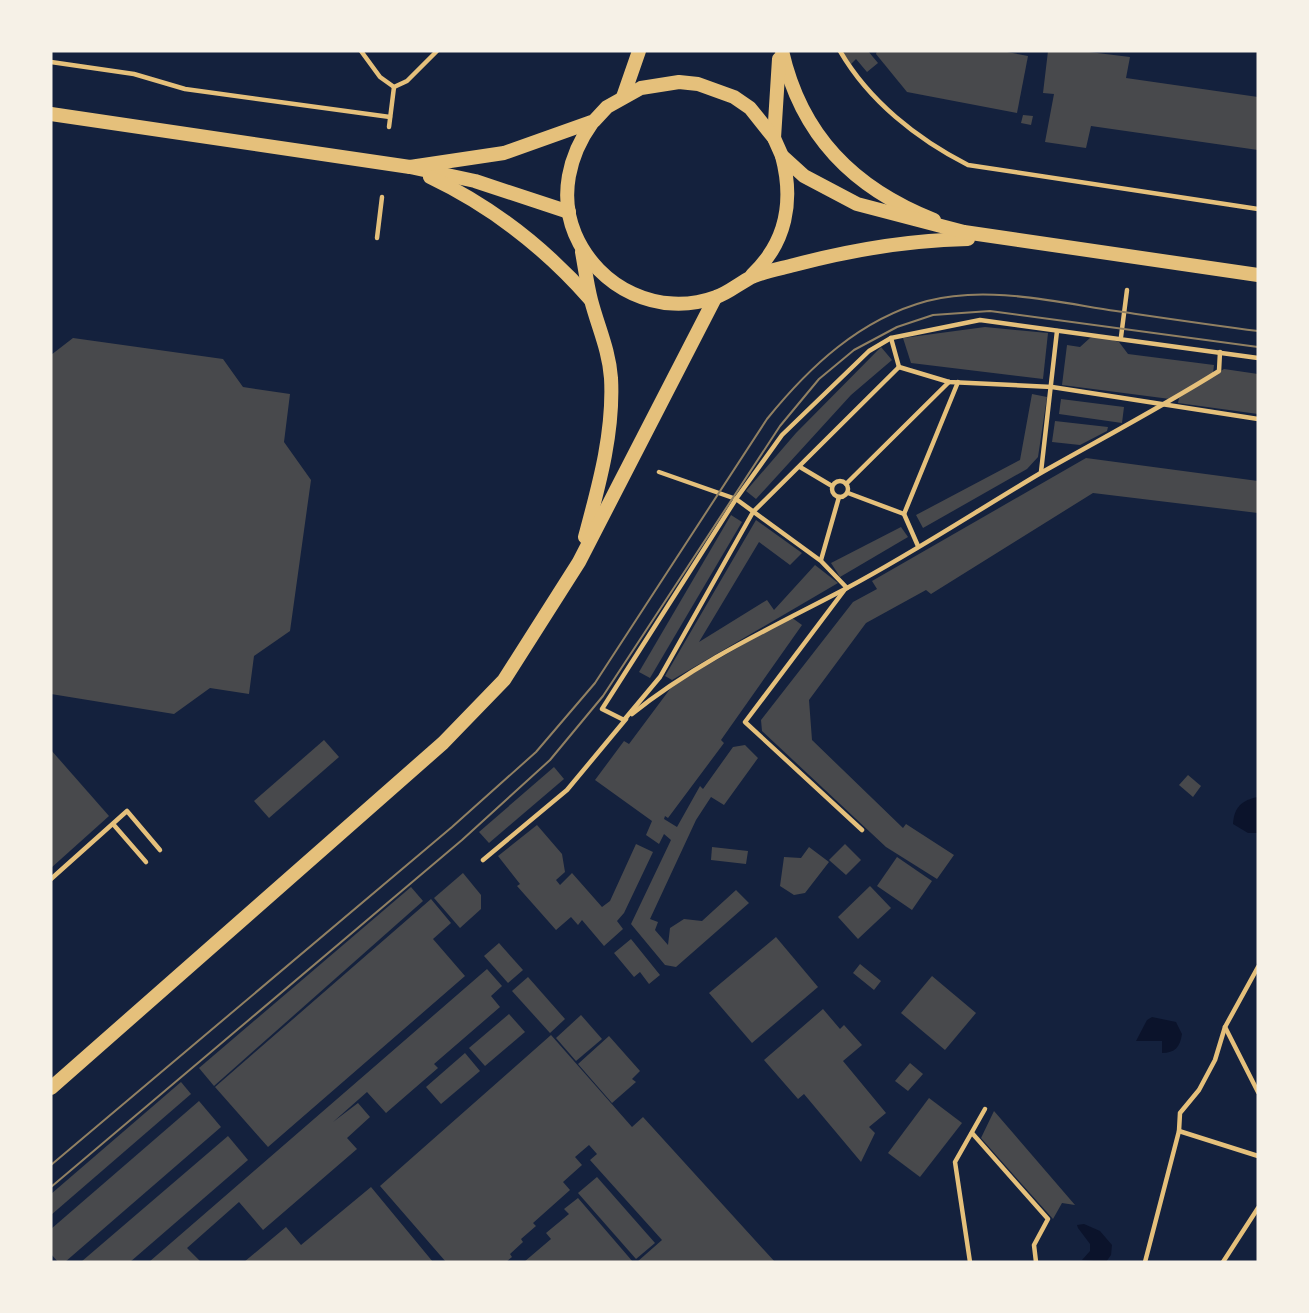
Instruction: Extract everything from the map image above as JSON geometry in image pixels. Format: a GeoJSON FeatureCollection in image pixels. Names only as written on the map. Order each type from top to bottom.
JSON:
{"type":"FeatureCollection","features":[{"type":"Feature","properties":{"kind":"main road"},"geometry":{"type":"LineString","coordinates":[[623,96],[639,51]]}},
{"type":"Feature","properties":{"kind":"main road"},"geometry":{"type":"LineString","coordinates":[[774,138],[781,51]]}},
{"type":"Feature","properties":{"kind":"main road"},"geometry":{"type":"LineString","coordinates":[[781,51],[789,84],[806,120],[829,152],[859,178],[892,199],[964,232]]}},
{"type":"Feature","properties":{"kind":"main road"},"geometry":{"type":"LineString","coordinates":[[410,167],[504,153],[593,121],[623,96],[660,83],[679,82],[707,86],[734,97],[750,108],[774,138],[782,156],[789,194],[784,222],[773,249],[748,279]]}},
{"type":"Feature","properties":{"kind":"main road"},"geometry":{"type":"LineString","coordinates":[[51,114],[410,167],[475,181],[569,212]]}},
{"type":"Feature","properties":{"kind":"main road"},"geometry":{"type":"LineString","coordinates":[[579,562],[606,454],[611,415],[611,376],[605,338],[591,300],[582,248],[569,212],[567,192],[574,154],[593,121]]}},
{"type":"Feature","properties":{"kind":"main road"},"geometry":{"type":"LineString","coordinates":[[782,156],[804,176],[856,204],[964,232],[1258,275]]}},
{"type":"Feature","properties":{"kind":"main road"},"geometry":{"type":"LineString","coordinates":[[410,167],[490,209],[527,236],[591,300]]}},
{"type":"Feature","properties":{"kind":"main road"},"geometry":{"type":"LineString","coordinates":[[582,248],[606,278],[639,297],[677,304],[715,298],[748,279],[873,247],[1000,238]]}},
{"type":"Feature","properties":{"kind":"main road"},"geometry":{"type":"LineString","coordinates":[[51,1087],[478,710],[525,650],[579,562],[715,298]]}},
{"type":"Feature","properties":{"kind":"path"},"geometry":{"type":"LineString","coordinates":[[361,51],[380,77],[394,87]]}},
{"type":"Feature","properties":{"kind":"path"},"geometry":{"type":"LineString","coordinates":[[394,87],[407,81],[437,51]]}},
{"type":"Feature","properties":{"kind":"path"},"geometry":{"type":"LineString","coordinates":[[840,51],[853,73],[893,115],[938,150],[968,165],[1258,209]]}},
{"type":"Feature","properties":{"kind":"path"},"geometry":{"type":"LineString","coordinates":[[51,62],[134,74],[185,89],[390,117]]}},
{"type":"Feature","properties":{"kind":"path"},"geometry":{"type":"LineString","coordinates":[[389,127],[394,87]]}},
{"type":"Feature","properties":{"kind":"path"},"geometry":{"type":"LineString","coordinates":[[377,238],[382,197]]}},
{"type":"Feature","properties":{"kind":"path"},"geometry":{"type":"LineString","coordinates":[[1121,337],[1127,290]]}},
{"type":"Feature","properties":{"kind":"path"},"geometry":{"type":"LineString","coordinates":[[624,720],[602,709],[736,499],[782,435],[869,351],[891,338],[980,320],[1121,337],[1258,358]]}},
{"type":"Feature","properties":{"kind":"path"},"geometry":{"type":"LineString","coordinates":[[1041,473],[1057,331]]}},
{"type":"Feature","properties":{"kind":"path"},"geometry":{"type":"LineString","coordinates":[[891,338],[899,366]]}},
{"type":"Feature","properties":{"kind":"path"},"geometry":{"type":"LineString","coordinates":[[624,720],[668,685],[786,617],[847,588],[1041,473],[1168,404],[1219,371],[1220,352]]}},
{"type":"Feature","properties":{"kind":"path"},"geometry":{"type":"LineString","coordinates":[[899,366],[949,382],[1052,387],[1258,419]]}},
{"type":"Feature","properties":{"kind":"path"},"geometry":{"type":"LineString","coordinates":[[483,860],[568,790],[660,677],[753,512],[899,366]]}},
{"type":"Feature","properties":{"kind":"path"},"geometry":{"type":"LineString","coordinates":[[846,484],[949,382]]}},
{"type":"Feature","properties":{"kind":"path"},"geometry":{"type":"LineString","coordinates":[[904,514],[958,382]]}},
{"type":"Feature","properties":{"kind":"path"},"geometry":{"type":"LineString","coordinates":[[800,467],[832,486]]}},
{"type":"Feature","properties":{"kind":"path"},"geometry":{"type":"LineString","coordinates":[[659,472],[736,499],[821,561],[847,588]]}},
{"type":"Feature","properties":{"kind":"path"},"geometry":{"type":"LineString","coordinates":[[832,486],[838,481],[846,484]]}},
{"type":"Feature","properties":{"kind":"path"},"geometry":{"type":"LineString","coordinates":[[846,484],[848,493]]}},
{"type":"Feature","properties":{"kind":"path"},"geometry":{"type":"LineString","coordinates":[[832,486],[833,494],[839,497]]}},
{"type":"Feature","properties":{"kind":"path"},"geometry":{"type":"LineString","coordinates":[[839,497],[848,493],[904,514],[918,546]]}},
{"type":"Feature","properties":{"kind":"path"},"geometry":{"type":"LineString","coordinates":[[821,561],[839,497]]}},
{"type":"Feature","properties":{"kind":"path"},"geometry":{"type":"LineString","coordinates":[[847,588],[745,722],[862,830]]}},
{"type":"Feature","properties":{"kind":"path"},"geometry":{"type":"LineString","coordinates":[[51,879],[128,811],[160,850]]}},
{"type":"Feature","properties":{"kind":"path"},"geometry":{"type":"LineString","coordinates":[[113,824],[146,862]]}},
{"type":"Feature","properties":{"kind":"path"},"geometry":{"type":"LineString","coordinates":[[1145,1262],[1178,1131],[1180,1113],[1199,1090],[1215,1060],[1225,1027],[1258,967]]}},
{"type":"Feature","properties":{"kind":"path"},"geometry":{"type":"LineString","coordinates":[[1225,1027],[1258,1092]]}},
{"type":"Feature","properties":{"kind":"path"},"geometry":{"type":"LineString","coordinates":[[970,1262],[956,1162],[985,1109]]}},
{"type":"Feature","properties":{"kind":"path"},"geometry":{"type":"LineString","coordinates":[[1178,1131],[1258,1156]]}},
{"type":"Feature","properties":{"kind":"path"},"geometry":{"type":"LineString","coordinates":[[972,1133],[1048,1219],[1034,1245],[1036,1262]]}},
{"type":"Feature","properties":{"kind":"path"},"geometry":{"type":"LineString","coordinates":[[1223,1262],[1258,1208]]}},
{"type":"Feature","properties":{"kind":"water"},"geometry":{"type":"Polygon","coordinates":[[[1258,797],[1258,833],[1248,833],[1233,824],[1235,813],[1243,802],[1258,797]]]}},
{"type":"Feature","properties":{"kind":"water"},"geometry":{"type":"Polygon","coordinates":[[[1152,1017],[1176,1022],[1182,1034],[1174,1050],[1162,1053],[1162,1041],[1136,1041],[1147,1020],[1152,1017]]]}},
{"type":"Feature","properties":{"kind":"water"},"geometry":{"type":"Polygon","coordinates":[[[1084,1224],[1100,1231],[1112,1245],[1111,1255],[1106,1262],[1082,1260],[1090,1251],[1090,1244],[1077,1225],[1084,1224]]]}},
{"type":"Feature","properties":{"kind":"building"},"geometry":{"type":"Polygon","coordinates":[[[868,51],[878,63],[867,72],[856,59],[851,64],[843,53],[868,51]]]}},
{"type":"Feature","properties":{"kind":"building"},"geometry":{"type":"Polygon","coordinates":[[[877,51],[1002,51],[1028,56],[1017,113],[907,92],[876,54],[877,51]]]}},
{"type":"Feature","properties":{"kind":"building"},"geometry":{"type":"Polygon","coordinates":[[[1048,51],[1081,51],[1130,57],[1126,78],[1258,97],[1258,150],[1091,126],[1086,148],[1045,142],[1054,94],[1043,93],[1048,51]]]}},
{"type":"Feature","properties":{"kind":"building"},"geometry":{"type":"Polygon","coordinates":[[[1023,115],[1033,116],[1031,125],[1021,123],[1023,115]]]}},
{"type":"Feature","properties":{"kind":"building"},"geometry":{"type":"Polygon","coordinates":[[[985,327],[1048,333],[1043,379],[911,363],[903,338],[985,327]]]}},
{"type":"Feature","properties":{"kind":"building"},"geometry":{"type":"Polygon","coordinates":[[[1100,336],[1119,342],[1128,354],[1214,365],[1213,373],[1170,399],[1062,385],[1067,345],[1080,347],[1090,338],[1100,336]]]}},
{"type":"Feature","properties":{"kind":"building"},"geometry":{"type":"Polygon","coordinates":[[[73,338],[223,359],[243,387],[290,394],[284,442],[311,480],[290,631],[254,656],[249,694],[210,688],[174,714],[51,694],[51,355],[73,338]]]}},
{"type":"Feature","properties":{"kind":"building"},"geometry":{"type":"Polygon","coordinates":[[[881,347],[892,360],[851,395],[756,499],[746,491],[796,433],[881,347]]]}},
{"type":"Feature","properties":{"kind":"building"},"geometry":{"type":"Polygon","coordinates":[[[1224,369],[1258,374],[1258,414],[1178,403],[1179,398],[1224,369]]]}},
{"type":"Feature","properties":{"kind":"building"},"geometry":{"type":"Polygon","coordinates":[[[1032,394],[1047,397],[1038,457],[1027,469],[923,528],[916,515],[1020,460],[1032,394]]]}},
{"type":"Feature","properties":{"kind":"building"},"geometry":{"type":"Polygon","coordinates":[[[1061,399],[1124,407],[1122,423],[1059,414],[1061,399]]]}},
{"type":"Feature","properties":{"kind":"building"},"geometry":{"type":"Polygon","coordinates":[[[1055,421],[1108,427],[1107,431],[1080,445],[1052,442],[1055,421]]]}},
{"type":"Feature","properties":{"kind":"building"},"geometry":{"type":"Polygon","coordinates":[[[1086,458],[1258,481],[1258,513],[1093,493],[931,594],[926,590],[866,623],[809,700],[812,740],[903,828],[906,824],[954,855],[937,879],[886,847],[762,731],[761,720],[853,602],[877,589],[872,581],[1086,458]]]}},
{"type":"Feature","properties":{"kind":"building"},"geometry":{"type":"Polygon","coordinates":[[[731,515],[742,522],[650,678],[639,672],[731,515]]]}},
{"type":"Feature","properties":{"kind":"building"},"geometry":{"type":"Polygon","coordinates":[[[756,520],[802,553],[790,565],[759,542],[699,642],[767,600],[774,610],[815,565],[838,583],[672,680],[665,676],[756,520]]]}},
{"type":"Feature","properties":{"kind":"building"},"geometry":{"type":"Polygon","coordinates":[[[901,527],[908,537],[840,577],[831,563],[901,527]]]}},
{"type":"Feature","properties":{"kind":"building"},"geometry":{"type":"Polygon","coordinates":[[[791,617],[802,625],[721,740],[724,743],[668,818],[665,816],[664,819],[677,827],[700,786],[703,789],[733,747],[745,745],[758,758],[724,805],[711,797],[696,820],[650,919],[658,922],[655,930],[668,945],[670,928],[684,919],[702,921],[736,890],[749,903],[676,967],[665,965],[631,924],[671,840],[664,834],[659,844],[646,835],[652,821],[595,780],[624,741],[629,744],[673,685],[791,617]]]}},
{"type":"Feature","properties":{"kind":"building"},"geometry":{"type":"Polygon","coordinates":[[[324,740],[339,757],[269,818],[254,801],[324,740]]]}},
{"type":"Feature","properties":{"kind":"building"},"geometry":{"type":"Polygon","coordinates":[[[51,750],[109,816],[51,868],[51,750]]]}},
{"type":"Feature","properties":{"kind":"building"},"geometry":{"type":"Polygon","coordinates":[[[554,767],[564,779],[489,843],[479,832],[554,767]]]}},
{"type":"Feature","properties":{"kind":"building"},"geometry":{"type":"Polygon","coordinates":[[[1188,775],[1201,786],[1193,797],[1179,785],[1188,775]]]}},
{"type":"Feature","properties":{"kind":"building"},"geometry":{"type":"Polygon","coordinates":[[[537,825],[562,854],[565,872],[556,880],[560,885],[572,873],[602,907],[610,901],[636,844],[653,852],[624,913],[617,921],[623,929],[604,946],[582,920],[578,925],[571,917],[556,930],[517,886],[520,884],[498,856],[537,825]]]}},
{"type":"Feature","properties":{"kind":"building"},"geometry":{"type":"Polygon","coordinates":[[[845,844],[861,860],[846,875],[829,860],[845,844]]]}},
{"type":"Feature","properties":{"kind":"building"},"geometry":{"type":"Polygon","coordinates":[[[712,847],[748,851],[746,864],[711,860],[712,847]]]}},
{"type":"Feature","properties":{"kind":"building"},"geometry":{"type":"Polygon","coordinates":[[[809,847],[829,862],[805,893],[794,895],[780,886],[784,857],[801,858],[809,847]]]}},
{"type":"Feature","properties":{"kind":"building"},"geometry":{"type":"Polygon","coordinates":[[[897,857],[932,881],[912,910],[877,886],[897,857]]]}},
{"type":"Feature","properties":{"kind":"building"},"geometry":{"type":"Polygon","coordinates":[[[463,873],[481,895],[481,909],[460,928],[434,898],[463,873]]]}},
{"type":"Feature","properties":{"kind":"building"},"geometry":{"type":"Polygon","coordinates":[[[870,886],[891,908],[858,939],[838,917],[870,886]]]}},
{"type":"Feature","properties":{"kind":"building"},"geometry":{"type":"Polygon","coordinates":[[[411,887],[423,901],[214,1086],[199,1068],[411,887]]]}},
{"type":"Feature","properties":{"kind":"building"},"geometry":{"type":"Polygon","coordinates":[[[431,899],[451,923],[433,939],[465,976],[268,1147],[215,1087],[431,899]]]}},
{"type":"Feature","properties":{"kind":"building"},"geometry":{"type":"Polygon","coordinates":[[[776,937],[818,987],[752,1043],[709,993],[776,937]]]}},
{"type":"Feature","properties":{"kind":"building"},"geometry":{"type":"Polygon","coordinates":[[[631,939],[660,975],[649,984],[640,972],[634,977],[614,953],[631,939]]]}},
{"type":"Feature","properties":{"kind":"building"},"geometry":{"type":"Polygon","coordinates":[[[499,943],[523,970],[508,983],[484,956],[499,943]]]}},
{"type":"Feature","properties":{"kind":"building"},"geometry":{"type":"Polygon","coordinates":[[[860,964],[881,981],[874,990],[853,973],[860,964]]]}},
{"type":"Feature","properties":{"kind":"building"},"geometry":{"type":"Polygon","coordinates":[[[487,969],[502,986],[491,996],[500,1007],[434,1064],[438,1068],[386,1113],[367,1092],[333,1122],[358,1103],[370,1117],[347,1138],[357,1149],[263,1230],[239,1202],[187,1248],[201,1262],[149,1262],[487,969]]]}},
{"type":"Feature","properties":{"kind":"building"},"geometry":{"type":"Polygon","coordinates":[[[932,976],[976,1013],[945,1050],[901,1013],[932,976]]]}},
{"type":"Feature","properties":{"kind":"building"},"geometry":{"type":"Polygon","coordinates":[[[528,977],[565,1019],[550,1033],[512,991],[528,977]]]}},
{"type":"Feature","properties":{"kind":"building"},"geometry":{"type":"Polygon","coordinates":[[[823,1009],[840,1029],[844,1025],[862,1045],[843,1061],[886,1113],[869,1127],[875,1133],[861,1162],[804,1094],[798,1099],[764,1060],[823,1009]]]}},
{"type":"Feature","properties":{"kind":"building"},"geometry":{"type":"Polygon","coordinates":[[[509,1014],[525,1032],[485,1066],[469,1048],[509,1014]]]}},
{"type":"Feature","properties":{"kind":"building"},"geometry":{"type":"Polygon","coordinates":[[[581,1015],[602,1039],[576,1061],[556,1038],[581,1015]]]}},
{"type":"Feature","properties":{"kind":"building"},"geometry":{"type":"Polygon","coordinates":[[[551,1035],[632,1127],[643,1117],[775,1262],[637,1262],[662,1240],[590,1160],[597,1154],[589,1145],[575,1157],[582,1165],[563,1182],[570,1190],[533,1223],[536,1226],[521,1239],[523,1242],[510,1254],[512,1257],[506,1262],[446,1262],[380,1186],[551,1035]]]}},
{"type":"Feature","properties":{"kind":"building"},"geometry":{"type":"Polygon","coordinates":[[[609,1036],[640,1071],[632,1079],[636,1082],[612,1103],[578,1064],[609,1036]]]}},
{"type":"Feature","properties":{"kind":"building"},"geometry":{"type":"Polygon","coordinates":[[[465,1053],[480,1071],[441,1104],[426,1087],[465,1053]]]}},
{"type":"Feature","properties":{"kind":"building"},"geometry":{"type":"Polygon","coordinates":[[[910,1063],[923,1074],[908,1091],[895,1081],[910,1063]]]}},
{"type":"Feature","properties":{"kind":"building"},"geometry":{"type":"Polygon","coordinates":[[[181,1082],[191,1094],[51,1215],[51,1194],[181,1082]]]}},
{"type":"Feature","properties":{"kind":"building"},"geometry":{"type":"Polygon","coordinates":[[[929,1098],[962,1123],[920,1177],[888,1153],[929,1098]]]}},
{"type":"Feature","properties":{"kind":"building"},"geometry":{"type":"Polygon","coordinates":[[[199,1101],[221,1127],[65,1262],[58,1262],[51,1254],[51,1229],[199,1101]]]}},
{"type":"Feature","properties":{"kind":"building"},"geometry":{"type":"Polygon","coordinates":[[[994,1111],[1075,1205],[1062,1203],[1053,1219],[981,1138],[994,1111]]]}},
{"type":"Feature","properties":{"kind":"building"},"geometry":{"type":"Polygon","coordinates":[[[228,1136],[248,1160],[130,1262],[81,1262],[228,1136]]]}},
{"type":"Feature","properties":{"kind":"building"},"geometry":{"type":"Polygon","coordinates":[[[597,1177],[655,1243],[636,1259],[578,1193],[597,1177]]]}},
{"type":"Feature","properties":{"kind":"building"},"geometry":{"type":"Polygon","coordinates":[[[371,1187],[433,1262],[244,1262],[286,1227],[301,1245],[371,1187]]]}},
{"type":"Feature","properties":{"kind":"building"},"geometry":{"type":"Polygon","coordinates":[[[578,1198],[633,1262],[524,1262],[551,1239],[546,1233],[569,1214],[564,1209],[578,1198]]]}},
{"type":"Feature","properties":{"kind":"tram line"},"geometry":{"type":"LineString","coordinates":[[51,1165],[452,827],[536,752],[595,683],[767,419],[800,381],[858,333],[903,309],[927,301],[973,295],[1046,300],[1258,331]]}},
{"type":"Feature","properties":{"kind":"tram line"},"geometry":{"type":"LineString","coordinates":[[51,1187],[462,840],[550,760],[603,696],[780,426],[819,379],[854,350],[897,327],[933,315],[990,311],[1258,347]]}}]}
